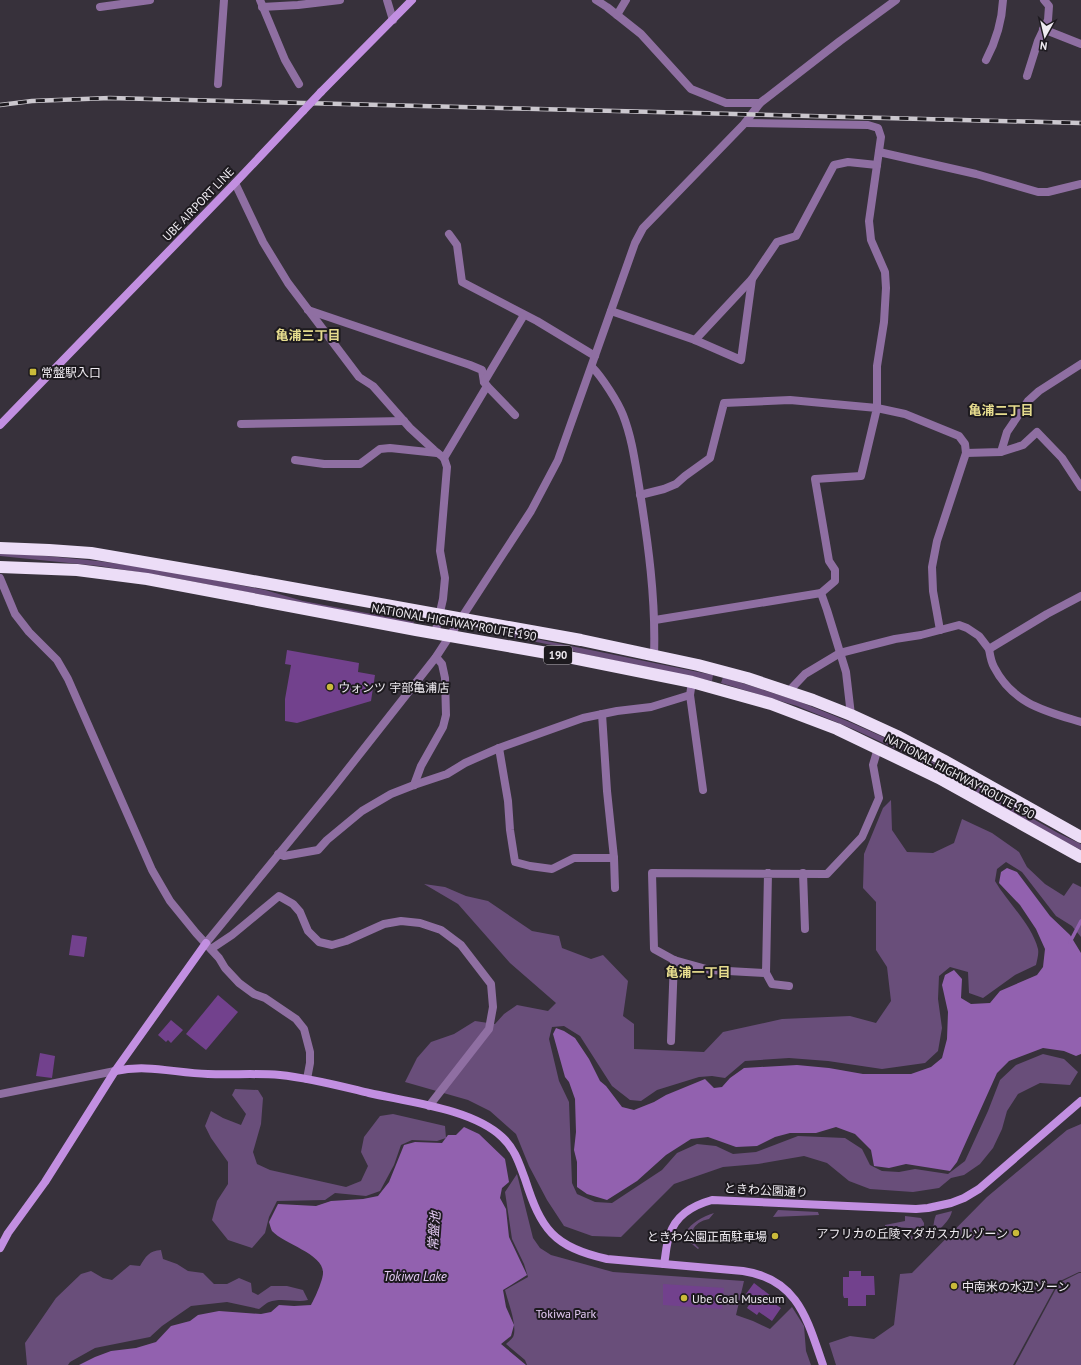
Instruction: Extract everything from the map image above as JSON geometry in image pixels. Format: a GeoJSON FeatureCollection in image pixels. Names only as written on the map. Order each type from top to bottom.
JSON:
{"type":"FeatureCollection","features":[{"type":"Feature","properties":{"kind":"highway","name":"NATIONAL HIGHWAY ROUTE 190"},"geometry":{"type":"LineString","coordinates":[[1,547],[91,553],[122,558],[581,640],[698,665],[789,691],[851,715],[899,737],[943,760],[1081,837]]}},
{"type":"Feature","properties":{"kind":"highway","name":"NATIONAL HIGHWAY ROUTE 190"},"geometry":{"type":"LineString","coordinates":[[0,567],[46,568],[110,573],[435,634],[553,654],[692,682],[771,704],[837,729],[939,778],[1081,857]]}},
{"type":"Feature","properties":{"kind":"street"},"geometry":{"type":"LineString","coordinates":[[105,4],[150,0]]}},
{"type":"Feature","properties":{"kind":"street"},"geometry":{"type":"LineString","coordinates":[[218,84],[224,0]]}},
{"type":"Feature","properties":{"kind":"street"},"geometry":{"type":"LineString","coordinates":[[299,84],[284,60],[261,3],[298,6],[340,0]]}},
{"type":"Feature","properties":{"kind":"street"},"geometry":{"type":"LineString","coordinates":[[387,0],[393,20]]}},
{"type":"Feature","properties":{"kind":"street","name":"UBE AIRPORT LINE"},"geometry":{"type":"LineString","coordinates":[[0,425],[235,183],[321,92],[412,0]]}},
{"type":"Feature","properties":{"kind":"street"},"geometry":{"type":"LineString","coordinates":[[596,0],[641,34],[690,89],[726,103],[760,103]]}},
{"type":"Feature","properties":{"kind":"street"},"geometry":{"type":"LineString","coordinates":[[617,15],[626,0]]}},
{"type":"Feature","properties":{"kind":"street"},"geometry":{"type":"LineString","coordinates":[[986,60],[994,43],[1000,24],[1002,0]]}},
{"type":"Feature","properties":{"kind":"street"},"geometry":{"type":"LineString","coordinates":[[1027,76],[1043,29],[1048,20],[1049,6],[1044,0]]}},
{"type":"Feature","properties":{"kind":"street"},"geometry":{"type":"LineString","coordinates":[[0,1248],[8,1234],[45,1182],[115,1071],[278,854],[333,788],[436,657],[531,511],[557,463],[635,243],[643,228],[745,122],[760,103],[892,1]]}},
{"type":"Feature","properties":{"kind":"street"},"geometry":{"type":"LineString","coordinates":[[1043,29],[1081,44]]}},
{"type":"Feature","properties":{"kind":"street"},"geometry":{"type":"LineString","coordinates":[[655,620],[820,593],[835,581],[835,570],[830,561],[815,479],[861,476],[877,408],[877,366],[884,322],[886,288],[885,272],[871,240],[869,221],[881,137],[878,128],[868,125],[745,122]]}},
{"type":"Feature","properties":{"kind":"street"},"geometry":{"type":"LineString","coordinates":[[879,152],[976,174],[1038,192],[1048,192],[1081,184]]}},
{"type":"Feature","properties":{"kind":"street"},"geometry":{"type":"LineString","coordinates":[[695,340],[752,279],[778,242],[796,236],[834,165],[848,162],[877,165]]}},
{"type":"Feature","properties":{"kind":"street"},"geometry":{"type":"LineString","coordinates":[[235,183],[263,242],[288,283],[308,310],[360,377],[373,386],[404,421],[440,456],[447,467],[440,551],[445,578],[440,614],[435,634]]}},
{"type":"Feature","properties":{"kind":"street"},"geometry":{"type":"LineString","coordinates":[[449,234],[457,245],[462,282],[524,315],[595,356]]}},
{"type":"Feature","properties":{"kind":"street"},"geometry":{"type":"LineString","coordinates":[[611,311],[695,340],[741,360],[752,279]]}},
{"type":"Feature","properties":{"kind":"street"},"geometry":{"type":"LineString","coordinates":[[308,310],[482,370],[485,384],[515,415]]}},
{"type":"Feature","properties":{"kind":"street"},"geometry":{"type":"LineString","coordinates":[[440,456],[485,384],[524,315]]}},
{"type":"Feature","properties":{"kind":"street"},"geometry":{"type":"LineString","coordinates":[[1001,452],[1007,432],[1028,401],[1039,391],[1081,364]]}},
{"type":"Feature","properties":{"kind":"street"},"geometry":{"type":"LineString","coordinates":[[592,367],[599,374],[622,414],[631,440],[647,535],[655,620],[654,656]]}},
{"type":"Feature","properties":{"kind":"street"},"geometry":{"type":"LineString","coordinates":[[640,495],[664,489],[676,484],[710,458],[724,403],[790,400],[877,408],[905,414],[959,436],[965,444],[966,453],[937,541],[932,567],[933,591],[940,630]]}},
{"type":"Feature","properties":{"kind":"street"},"geometry":{"type":"LineString","coordinates":[[241,424],[404,421]]}},
{"type":"Feature","properties":{"kind":"street"},"geometry":{"type":"LineString","coordinates":[[966,453],[1001,452],[1023,445],[1037,432],[1062,458],[1081,487]]}},
{"type":"Feature","properties":{"kind":"street"},"geometry":{"type":"LineString","coordinates":[[295,460],[324,464],[360,464],[380,450],[390,448],[440,456]]}},
{"type":"Feature","properties":{"kind":"street"},"geometry":{"type":"LineString","coordinates":[[0,578],[15,614],[29,632],[57,660],[68,679],[152,870],[170,901],[239,984],[254,994],[265,998],[296,1019],[304,1029],[310,1052],[310,1063],[307,1079]]}},
{"type":"Feature","properties":{"kind":"street"},"geometry":{"type":"LineString","coordinates":[[820,593],[827,610],[846,672],[851,715]]}},
{"type":"Feature","properties":{"kind":"street"},"geometry":{"type":"LineString","coordinates":[[989,649],[1047,614],[1081,596]]}},
{"type":"Feature","properties":{"kind":"street"},"geometry":{"type":"LineString","coordinates":[[789,691],[805,674],[840,653],[894,639],[921,635],[959,625],[967,628],[979,636],[989,649],[993,666],[1005,684],[1023,700],[1046,712],[1081,722]]}},
{"type":"Feature","properties":{"kind":"street"},"geometry":{"type":"LineString","coordinates":[[414,785],[421,766],[443,727],[446,715],[445,678],[442,664],[436,657]]}},
{"type":"Feature","properties":{"kind":"street"},"geometry":{"type":"LineString","coordinates":[[692,682],[690,695],[703,790]]}},
{"type":"Feature","properties":{"kind":"street"},"geometry":{"type":"LineString","coordinates":[[278,854],[284,856],[318,850],[327,840],[362,811],[391,794],[447,774],[465,763],[499,748],[583,718],[651,707],[690,695]]}},
{"type":"Feature","properties":{"kind":"street"},"geometry":{"type":"LineString","coordinates":[[602,714],[607,791],[614,858],[615,888]]}},
{"type":"Feature","properties":{"kind":"street"},"geometry":{"type":"LineString","coordinates":[[499,748],[508,801],[510,830],[515,862],[552,869],[574,858],[614,858]]}},
{"type":"Feature","properties":{"kind":"street"},"geometry":{"type":"LineString","coordinates":[[766,972],[710,970],[674,960],[654,949],[652,873],[827,874],[862,837],[879,798],[873,765],[878,748]]}},
{"type":"Feature","properties":{"kind":"street"},"geometry":{"type":"LineString","coordinates":[[768,873],[766,972],[772,984],[789,986]]}},
{"type":"Feature","properties":{"kind":"street"},"geometry":{"type":"LineString","coordinates":[[803,873],[804,929]]}},
{"type":"Feature","properties":{"kind":"street"},"geometry":{"type":"LineString","coordinates":[[208,946],[232,935],[279,896],[293,904],[300,912],[308,930],[319,942],[332,945],[346,941],[384,924],[401,921],[420,923],[441,930],[462,945],[491,984],[492,1007],[489,1029],[429,1106]]}},
{"type":"Feature","properties":{"kind":"street"},"geometry":{"type":"LineString","coordinates":[[671,1041],[674,960]]}},
{"type":"Feature","properties":{"kind":"street"},"geometry":{"type":"LineString","coordinates":[[0,1094],[130,1068],[150,1068],[207,1074],[280,1075],[307,1079],[468,1116],[480,1122],[502,1137],[511,1146],[518,1158],[536,1210],[545,1226],[564,1244],[574,1250],[607,1259],[756,1273],[775,1281],[793,1296],[801,1308],[823,1365]]}},
{"type":"Feature","properties":{"kind":"street","name":"ときわ公園通り"},"geometry":{"type":"LineString","coordinates":[[664,1264],[670,1234],[676,1222],[686,1211],[698,1204],[712,1200],[916,1209],[937,1207],[964,1198],[990,1180],[1081,1101]]}},
{"type":"Feature","properties":{"kind":"green space"},"geometry":{"type":"Polygon","coordinates":[[[0,553],[98,561],[164,570],[265,590],[303,601],[414,622],[413,624],[164,576],[99,566],[0,556],[0,553]]]}},
{"type":"Feature","properties":{"kind":"green space"},"geometry":{"type":"Polygon","coordinates":[[[495,631],[713,675],[712,681],[579,653],[557,646],[495,634],[495,631]]]}},
{"type":"Feature","properties":{"kind":"green space"},"geometry":{"type":"Polygon","coordinates":[[[723,677],[798,701],[910,749],[1058,833],[1081,844],[1081,850],[909,755],[853,729],[797,706],[721,683],[723,677]]]}},
{"type":"Feature","properties":{"kind":"green space"},"geometry":{"type":"Polygon","coordinates":[[[891,800],[892,830],[907,852],[933,853],[954,843],[962,819],[992,833],[1019,852],[1027,867],[1045,884],[1064,896],[1073,883],[1081,887],[1081,937],[1072,926],[1056,916],[1022,872],[1006,862],[997,869],[995,881],[1031,931],[1035,940],[1038,949],[1036,965],[1015,975],[983,998],[969,993],[968,972],[950,967],[939,976],[938,999],[942,1028],[938,1051],[925,1063],[882,1069],[828,1061],[789,1058],[745,1061],[725,1078],[712,1076],[699,1077],[657,1090],[641,1101],[630,1100],[612,1086],[580,1036],[564,1026],[552,1027],[549,1039],[559,1081],[569,1102],[572,1183],[577,1194],[595,1202],[612,1203],[662,1170],[677,1153],[697,1144],[716,1146],[733,1154],[756,1152],[798,1136],[845,1138],[862,1149],[870,1165],[882,1171],[899,1172],[915,1169],[948,1174],[965,1161],[988,1111],[1000,1080],[1016,1065],[1043,1054],[1064,1059],[1078,1072],[1070,1085],[1040,1083],[1018,1094],[1007,1111],[1002,1129],[993,1148],[980,1164],[964,1175],[951,1178],[939,1188],[913,1192],[870,1189],[849,1181],[827,1163],[804,1156],[758,1164],[723,1167],[674,1184],[621,1237],[592,1236],[564,1226],[547,1200],[529,1166],[516,1134],[490,1111],[468,1100],[405,1082],[417,1058],[431,1042],[454,1034],[475,1021],[495,1024],[504,1014],[517,1005],[548,1011],[556,1003],[510,963],[458,904],[424,884],[445,887],[466,896],[488,901],[532,931],[559,936],[562,948],[591,959],[603,955],[628,981],[623,1016],[634,1024],[634,1049],[704,1052],[723,1032],[782,1019],[850,1016],[876,1023],[891,1001],[887,967],[876,950],[876,902],[863,888],[864,854],[883,808],[891,800]]]}},
{"type":"Feature","properties":{"kind":"green space"},"geometry":{"type":"Polygon","coordinates":[[[235,1089],[258,1090],[263,1098],[261,1124],[253,1152],[257,1164],[270,1170],[346,1187],[361,1181],[368,1166],[361,1152],[364,1137],[380,1116],[393,1114],[445,1126],[446,1138],[437,1141],[412,1140],[401,1145],[394,1165],[380,1191],[366,1196],[335,1193],[325,1200],[277,1201],[269,1217],[265,1233],[252,1248],[228,1240],[212,1220],[217,1201],[228,1184],[228,1162],[211,1138],[205,1126],[211,1111],[223,1118],[241,1125],[246,1114],[232,1095],[235,1089]]]}},
{"type":"Feature","properties":{"kind":"green space"},"geometry":{"type":"Polygon","coordinates":[[[1081,1124],[1081,1272],[1058,1282],[1013,1365],[836,1365],[829,1343],[850,1336],[874,1339],[894,1325],[900,1274],[912,1273],[987,1197],[1067,1130],[1081,1124]]]}},
{"type":"Feature","properties":{"kind":"green space","name":"Tokiwa Park"},"geometry":{"type":"Polygon","coordinates":[[[517,1174],[533,1238],[540,1248],[551,1255],[613,1272],[744,1281],[736,1315],[770,1329],[792,1307],[804,1326],[806,1351],[811,1365],[527,1365],[525,1360],[506,1344],[513,1337],[514,1327],[505,1290],[528,1277],[524,1264],[512,1239],[505,1192],[517,1174]]]}},
{"type":"Feature","properties":{"kind":"green space"},"geometry":{"type":"Polygon","coordinates":[[[778,1210],[818,1212],[819,1215],[773,1217],[778,1210]]]}},
{"type":"Feature","properties":{"kind":"green space"},"geometry":{"type":"Polygon","coordinates":[[[952,1211],[945,1224],[932,1234],[923,1238],[907,1239],[908,1236],[926,1236],[933,1228],[936,1215],[952,1211]]]}},
{"type":"Feature","properties":{"kind":"green space"},"geometry":{"type":"Polygon","coordinates":[[[714,1213],[709,1219],[695,1226],[693,1230],[692,1239],[699,1248],[698,1249],[692,1244],[685,1233],[698,1220],[714,1213]]]}},
{"type":"Feature","properties":{"kind":"green space"},"geometry":{"type":"Polygon","coordinates":[[[905,1216],[921,1218],[924,1226],[921,1229],[885,1226],[905,1221],[905,1216]]]}},
{"type":"Feature","properties":{"kind":"green space"},"geometry":{"type":"Polygon","coordinates":[[[161,1250],[163,1259],[177,1264],[188,1271],[203,1273],[214,1284],[227,1284],[239,1278],[251,1283],[252,1292],[258,1295],[271,1286],[287,1286],[303,1290],[308,1300],[274,1301],[259,1309],[227,1302],[191,1306],[162,1326],[150,1337],[95,1348],[70,1362],[68,1365],[27,1365],[25,1343],[56,1298],[81,1274],[91,1271],[103,1278],[112,1280],[130,1265],[140,1266],[148,1255],[161,1250]]]}},
{"type":"Feature","properties":{"kind":"green space"},"geometry":{"type":"Polygon","coordinates":[[[1081,1273],[1081,1365],[1015,1365],[1059,1283],[1081,1273]]]}},
{"type":"Feature","properties":{"kind":"water"},"geometry":{"type":"Polygon","coordinates":[[[1007,868],[1017,872],[1050,916],[1070,935],[1081,953],[1081,1054],[1076,1056],[1064,1051],[1043,1048],[1009,1061],[997,1073],[957,1162],[950,1171],[906,1164],[889,1168],[874,1166],[871,1150],[855,1134],[836,1127],[816,1133],[790,1133],[775,1137],[757,1146],[736,1147],[708,1137],[691,1139],[666,1155],[637,1181],[607,1200],[587,1194],[577,1187],[577,1162],[574,1150],[576,1132],[575,1099],[569,1082],[565,1077],[553,1034],[556,1028],[575,1038],[589,1059],[600,1081],[606,1086],[622,1107],[634,1110],[705,1079],[714,1088],[722,1087],[730,1078],[744,1068],[797,1065],[829,1068],[863,1074],[911,1074],[931,1067],[942,1058],[947,1039],[948,1012],[942,985],[945,975],[954,970],[962,979],[961,998],[971,1004],[990,1003],[1000,991],[1037,975],[1043,967],[1045,949],[1036,929],[1020,905],[999,883],[1001,872],[1007,868]]]}},
{"type":"Feature","properties":{"kind":"water","name":"Tokiwa Lake"},"geometry":{"type":"Polygon","coordinates":[[[464,1127],[479,1134],[505,1159],[509,1182],[502,1188],[500,1198],[506,1209],[509,1237],[527,1275],[503,1290],[506,1307],[514,1325],[511,1336],[501,1344],[526,1365],[79,1365],[111,1351],[136,1348],[156,1342],[171,1326],[190,1321],[198,1315],[219,1311],[261,1314],[271,1312],[279,1305],[311,1305],[322,1280],[322,1266],[310,1255],[272,1231],[269,1222],[278,1204],[316,1206],[331,1201],[363,1199],[378,1196],[389,1182],[404,1145],[415,1142],[442,1143],[448,1135],[456,1135],[464,1127]]]}},
{"type":"Feature","properties":{"kind":"building","name":"ウォンツ 宇部亀浦店"},"geometry":{"type":"Polygon","coordinates":[[[287,650],[359,663],[358,672],[375,675],[371,701],[297,723],[285,721],[285,699],[291,665],[285,664],[287,650]]]}},
{"type":"Feature","properties":{"kind":"building"},"geometry":{"type":"Polygon","coordinates":[[[72,935],[87,937],[84,957],[69,955],[72,935]]]}},
{"type":"Feature","properties":{"kind":"building"},"geometry":{"type":"Polygon","coordinates":[[[218,995],[238,1012],[206,1050],[186,1034],[218,995]]]}},
{"type":"Feature","properties":{"kind":"building"},"geometry":{"type":"Polygon","coordinates":[[[171,1020],[183,1030],[171,1043],[168,1040],[166,1042],[158,1035],[171,1020]]]}},
{"type":"Feature","properties":{"kind":"building"},"geometry":{"type":"Polygon","coordinates":[[[40,1053],[55,1056],[52,1078],[36,1076],[40,1053]]]}},
{"type":"Feature","properties":{"kind":"building"},"geometry":{"type":"Polygon","coordinates":[[[849,1271],[861,1271],[861,1276],[874,1276],[875,1295],[866,1295],[866,1306],[848,1306],[848,1298],[844,1298],[843,1277],[849,1277],[849,1271]]]}},
{"type":"Feature","properties":{"kind":"building"},"geometry":{"type":"Polygon","coordinates":[[[754,1283],[771,1296],[769,1300],[781,1308],[772,1321],[759,1312],[757,1315],[747,1308],[753,1299],[746,1294],[754,1283]]]}},
{"type":"Feature","properties":{"kind":"building","name":"Ube Coal Museum"},"geometry":{"type":"Polygon","coordinates":[[[663,1284],[724,1288],[722,1309],[663,1305],[663,1284]]]}},
{"type":"Feature","properties":{"kind":"waterway"},"geometry":{"type":"LineString","coordinates":[[1070,942],[1081,921]]}},
{"type":"Feature","properties":{"kind":"railway"},"geometry":{"type":"LineString","coordinates":[[0,105],[32,101],[110,98],[1081,123]]}},
{"type":"Feature","properties":{"kind":"place","name":"常盤駅入口"},"geometry":{"type":"Point","coordinates":[33,372]}},
{"type":"Feature","properties":{"kind":"place","name":"ウォンツ 宇部亀浦店"},"geometry":{"type":"Point","coordinates":[330,687]}},
{"type":"Feature","properties":{"kind":"place","name":"アフリカの丘陵マダガスカルゾーン"},"geometry":{"type":"Point","coordinates":[1016,1233]}},
{"type":"Feature","properties":{"kind":"place","name":"ときわ公園正面駐車場"},"geometry":{"type":"Point","coordinates":[775,1236]}},
{"type":"Feature","properties":{"kind":"place","name":"中南米の水辺ゾーン"},"geometry":{"type":"Point","coordinates":[954,1286]}},
{"type":"Feature","properties":{"kind":"place","name":"Ube Coal Museum"},"geometry":{"type":"Point","coordinates":[684,1298]}},
{"type":"Feature","properties":{"kind":"district","name":"亀浦三丁目"},"geometry":{"type":"Point","coordinates":[308,335]}},
{"type":"Feature","properties":{"kind":"district","name":"亀浦二丁目"},"geometry":{"type":"Point","coordinates":[1001,410]}},
{"type":"Feature","properties":{"kind":"district","name":"亀浦一丁目"},"geometry":{"type":"Point","coordinates":[698,972]}},
{"type":"Feature","properties":{"kind":"water label","name":"常盤池"},"geometry":{"type":"Point","coordinates":[434,1231]}}]}
